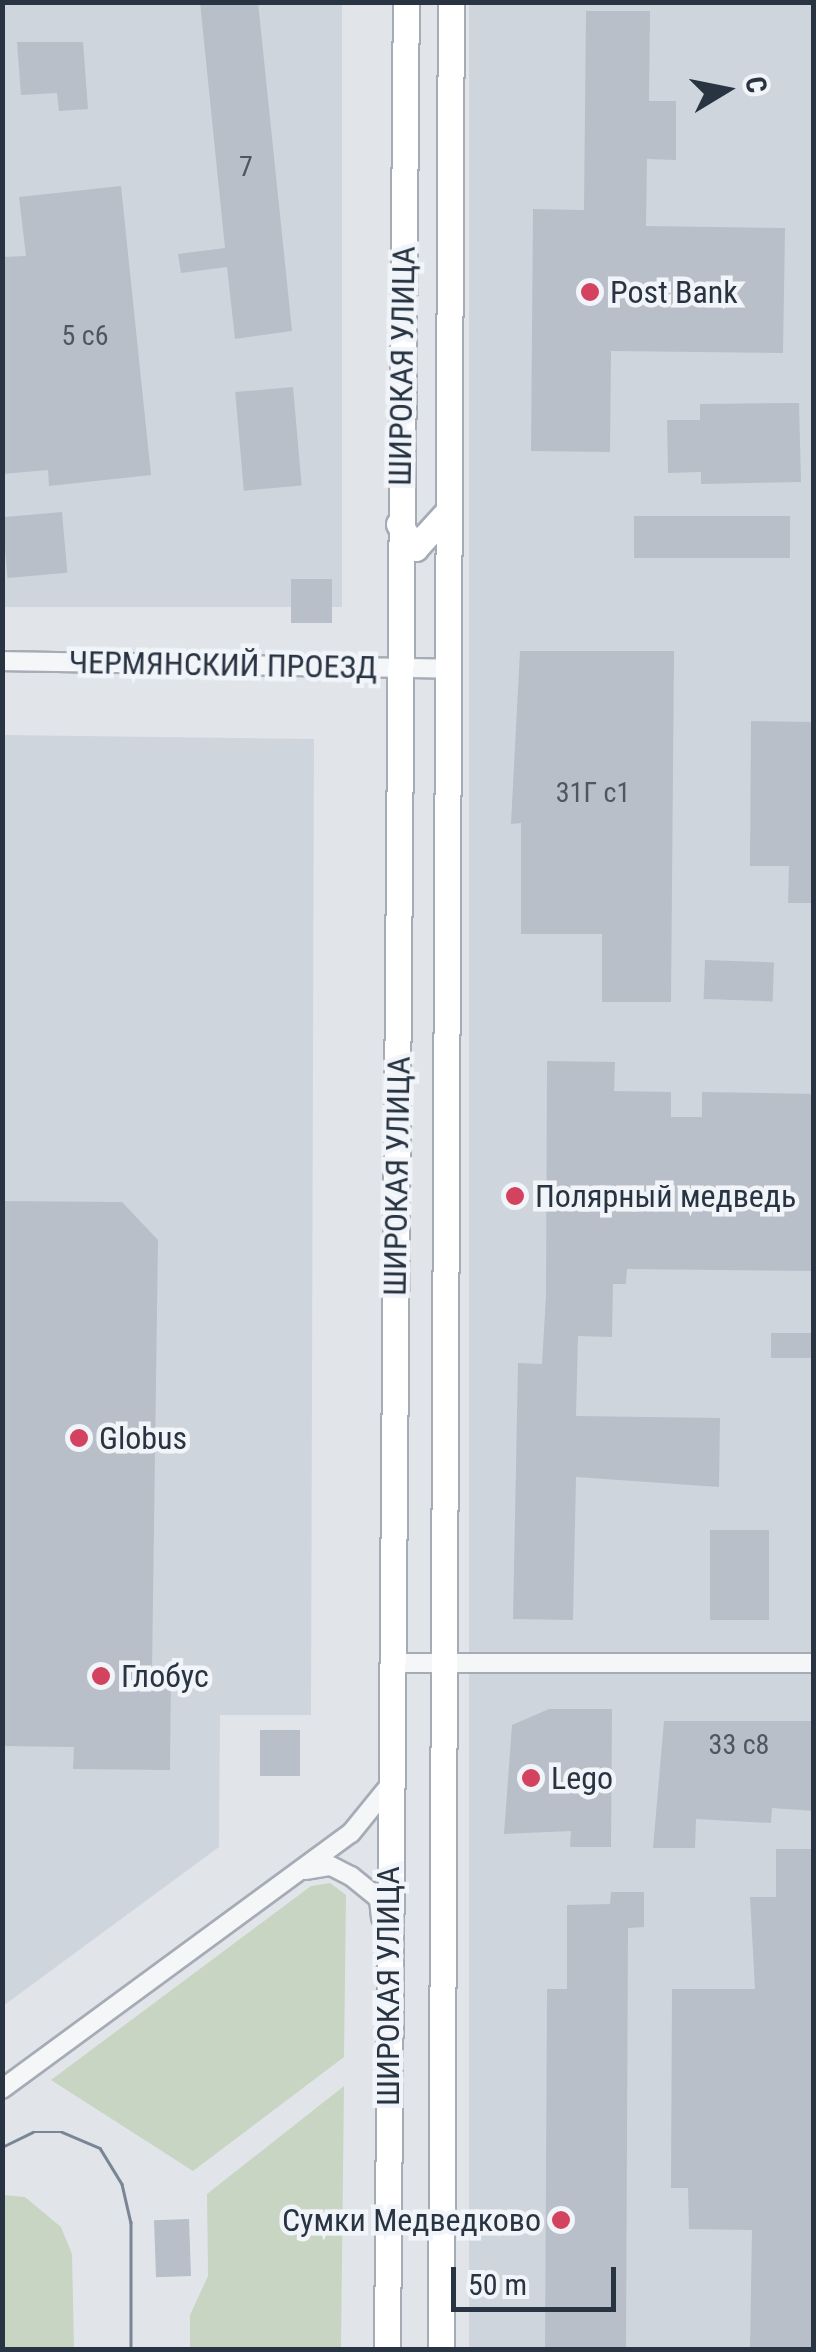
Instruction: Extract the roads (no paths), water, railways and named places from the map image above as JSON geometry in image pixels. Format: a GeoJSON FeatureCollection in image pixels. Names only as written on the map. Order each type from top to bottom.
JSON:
{"type":"FeatureCollection","features":[{"type":"Feature","properties":{"kind":"main road","name":"ШИРОКАЯ УЛИЦА"},"geometry":{"type":"LineString","coordinates":[[387,2350],[396,668],[406,2]]}},
{"type":"Feature","properties":{"kind":"main road","name":"ШИРОКАЯ УЛИЦА"},"geometry":{"type":"LineString","coordinates":[[442,2350],[439,1663],[451,2]]}},
{"type":"Feature","properties":{"kind":"main road"},"geometry":{"type":"LineString","coordinates":[[399,524],[415,548],[445,516]]}},
{"type":"Feature","properties":{"kind":"street","name":"ЧЕРМЯНСКИЙ ПРОЕЗД"},"geometry":{"type":"LineString","coordinates":[[2,661],[444,669]]}},
{"type":"Feature","properties":{"kind":"street"},"geometry":{"type":"LineString","coordinates":[[390,1663],[814,1663]]}},
{"type":"Feature","properties":{"kind":"street"},"geometry":{"type":"LineString","coordinates":[[2,2089],[351,1833],[390,1786]]}},
{"type":"Feature","properties":{"kind":"street"},"geometry":{"type":"LineString","coordinates":[[300,1871],[331,1866],[378,1899],[387,1963]]}},
{"type":"Feature","properties":{"kind":"tram line"},"geometry":{"type":"LineString","coordinates":[[2,2147],[33,2132],[62,2132],[100,2148],[122,2184],[131,2222],[131,2350]]}},
{"type":"Feature","properties":{"kind":"place","name":"Post Bank"},"geometry":{"type":"Point","coordinates":[590,292]}},
{"type":"Feature","properties":{"kind":"place","name":"Полярный медведь"},"geometry":{"type":"Point","coordinates":[515,1196]}},
{"type":"Feature","properties":{"kind":"place","name":"Globus"},"geometry":{"type":"Point","coordinates":[79,1438]}},
{"type":"Feature","properties":{"kind":"place","name":"Глобус"},"geometry":{"type":"Point","coordinates":[101,1676]}},
{"type":"Feature","properties":{"kind":"place","name":"Lego"},"geometry":{"type":"Point","coordinates":[531,1778]}},
{"type":"Feature","properties":{"kind":"place","name":"Сумки Медведково"},"geometry":{"type":"Point","coordinates":[561,2220]}}]}
